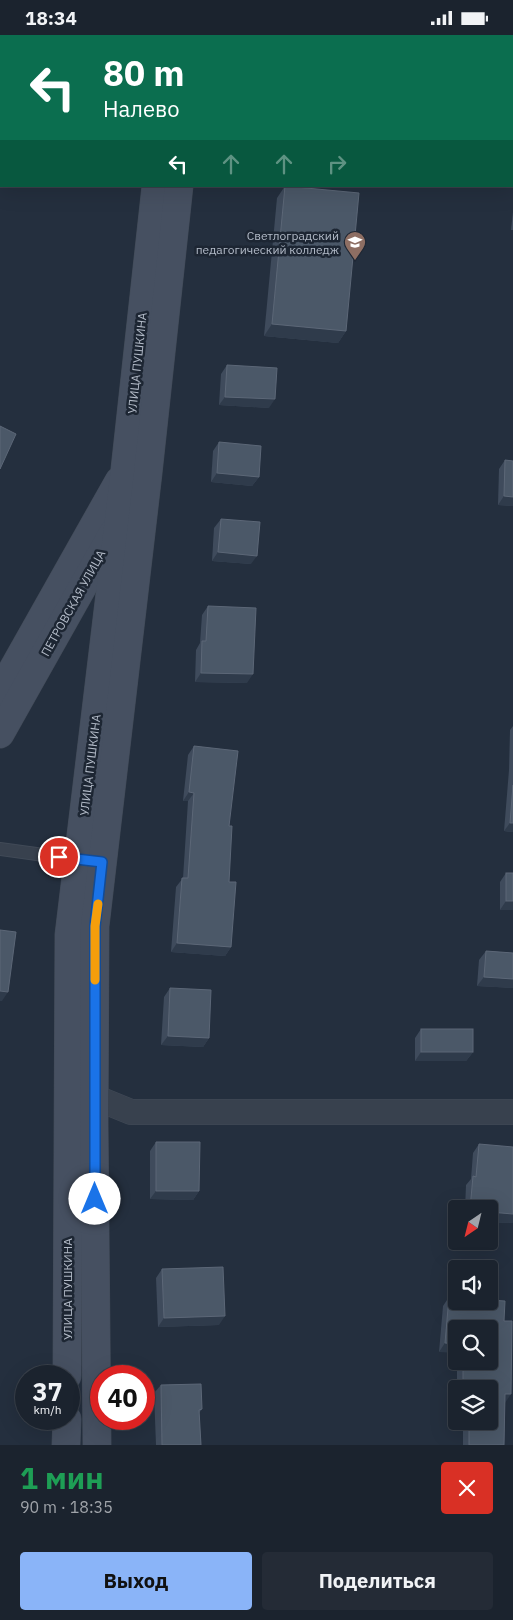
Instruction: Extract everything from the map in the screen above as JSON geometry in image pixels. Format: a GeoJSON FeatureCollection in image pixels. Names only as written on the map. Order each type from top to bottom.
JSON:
{"type":"FeatureCollection","features":[{"type":"Feature","properties":{"kind":"street","name":"УЛИЦА ПУШКИНА"},"geometry":{"type":"LineString","coordinates":[[67,1365],[70,935],[90,861],[137,471],[156,187]]}},
{"type":"Feature","properties":{"kind":"street"},"geometry":{"type":"LineString","coordinates":[[0,692],[137,471],[179,187]]}},
{"type":"Feature","properties":{"kind":"street","name":"УЛИЦА ПУШКИНА"},"geometry":{"type":"LineString","coordinates":[[97,1445],[94,1097],[95,926],[90,861],[119,523],[137,471]]}},
{"type":"Feature","properties":{"kind":"street","name":"ПЕТРОВСКАЯ УЛИЦА"},"geometry":{"type":"LineString","coordinates":[[0,734],[119,523]]}},
{"type":"Feature","properties":{"kind":"street"},"geometry":{"type":"LineString","coordinates":[[69,1086],[131,1112],[513,1112]]}},
{"type":"Feature","properties":{"kind":"street"},"geometry":{"type":"LineString","coordinates":[[66,1445],[67,1430]]}},
{"type":"Feature","properties":{"kind":"lane"},"geometry":{"type":"LineString","coordinates":[[0,849],[90,861]]}},
{"type":"Feature","properties":{"kind":"building"},"geometry":{"type":"Polygon","coordinates":[[[285,187],[359,193],[346,331],[272,324],[285,187]]]}},
{"type":"Feature","properties":{"kind":"building"},"geometry":{"type":"Polygon","coordinates":[[[227,365],[277,368],[275,399],[225,397],[227,365]]]}},
{"type":"Feature","properties":{"kind":"building"},"geometry":{"type":"Polygon","coordinates":[[[0,426],[16,434],[0,469],[0,426]]]}},
{"type":"Feature","properties":{"kind":"building"},"geometry":{"type":"Polygon","coordinates":[[[219,442],[261,446],[259,477],[217,473],[219,442]]]}},
{"type":"Feature","properties":{"kind":"building"},"geometry":{"type":"Polygon","coordinates":[[[505,460],[513,461],[513,497],[504,496],[505,460]]]}},
{"type":"Feature","properties":{"kind":"building"},"geometry":{"type":"Polygon","coordinates":[[[221,519],[260,522],[257,556],[218,552],[221,519]]]}},
{"type":"Feature","properties":{"kind":"building"},"geometry":{"type":"Polygon","coordinates":[[[208,606],[256,608],[253,674],[201,673],[202,641],[206,641],[208,606]]]}},
{"type":"Feature","properties":{"kind":"building"},"geometry":{"type":"Polygon","coordinates":[[[194,746],[238,751],[229,826],[232,826],[229,882],[236,882],[231,947],[177,943],[182,878],[188,878],[194,793],[189,792],[194,746]]]}},
{"type":"Feature","properties":{"kind":"building"},"geometry":{"type":"Polygon","coordinates":[[[513,785],[513,823],[510,823],[513,785]]]}},
{"type":"Feature","properties":{"kind":"building"},"geometry":{"type":"Polygon","coordinates":[[[506,873],[513,873],[513,901],[506,901],[506,873]]]}},
{"type":"Feature","properties":{"kind":"building"},"geometry":{"type":"Polygon","coordinates":[[[0,930],[16,932],[8,992],[0,991],[0,930]]]}},
{"type":"Feature","properties":{"kind":"building"},"geometry":{"type":"Polygon","coordinates":[[[486,951],[513,953],[513,979],[484,977],[486,951]]]}},
{"type":"Feature","properties":{"kind":"building"},"geometry":{"type":"Polygon","coordinates":[[[170,988],[211,990],[209,1038],[168,1036],[170,988]]]}},
{"type":"Feature","properties":{"kind":"building"},"geometry":{"type":"Polygon","coordinates":[[[421,1029],[473,1029],[473,1052],[421,1052],[421,1029]]]}},
{"type":"Feature","properties":{"kind":"building"},"geometry":{"type":"Polygon","coordinates":[[[156,1142],[200,1142],[199,1191],[156,1191],[156,1142]]]}},
{"type":"Feature","properties":{"kind":"building"},"geometry":{"type":"Polygon","coordinates":[[[479,1144],[513,1147],[513,1214],[498,1213],[498,1200],[471,1200],[473,1176],[476,1177],[479,1144]]]}},
{"type":"Feature","properties":{"kind":"building"},"geometry":{"type":"Polygon","coordinates":[[[223,1267],[225,1316],[164,1318],[162,1269],[223,1267]]]}},
{"type":"Feature","properties":{"kind":"building"},"geometry":{"type":"Polygon","coordinates":[[[498,1301],[505,1301],[504,1321],[512,1321],[511,1394],[505,1394],[504,1445],[469,1445],[469,1430],[498,1430],[498,1380],[463,1380],[463,1370],[498,1370],[498,1320],[448,1320],[448,1343],[445,1343],[448,1308],[498,1310],[498,1301]]]}},
{"type":"Feature","properties":{"kind":"building"},"geometry":{"type":"Polygon","coordinates":[[[201,1384],[202,1409],[199,1410],[201,1445],[162,1445],[161,1385],[201,1384]]]}},
{"type":"Feature","properties":{"kind":"slow traffic"},"geometry":{"type":"LineString","coordinates":[[95,980],[95,926],[98,904]]}},
{"type":"Feature","properties":{"kind":"place","name":"Светлоградский педагогический колледж"},"geometry":{"type":"Point","coordinates":[355,261]}},
{"type":"Feature","properties":{"kind":"route"},"geometry":{"type":"LineString","coordinates":[[59,857],[102,862],[95,926],[95,1199]]}}]}
